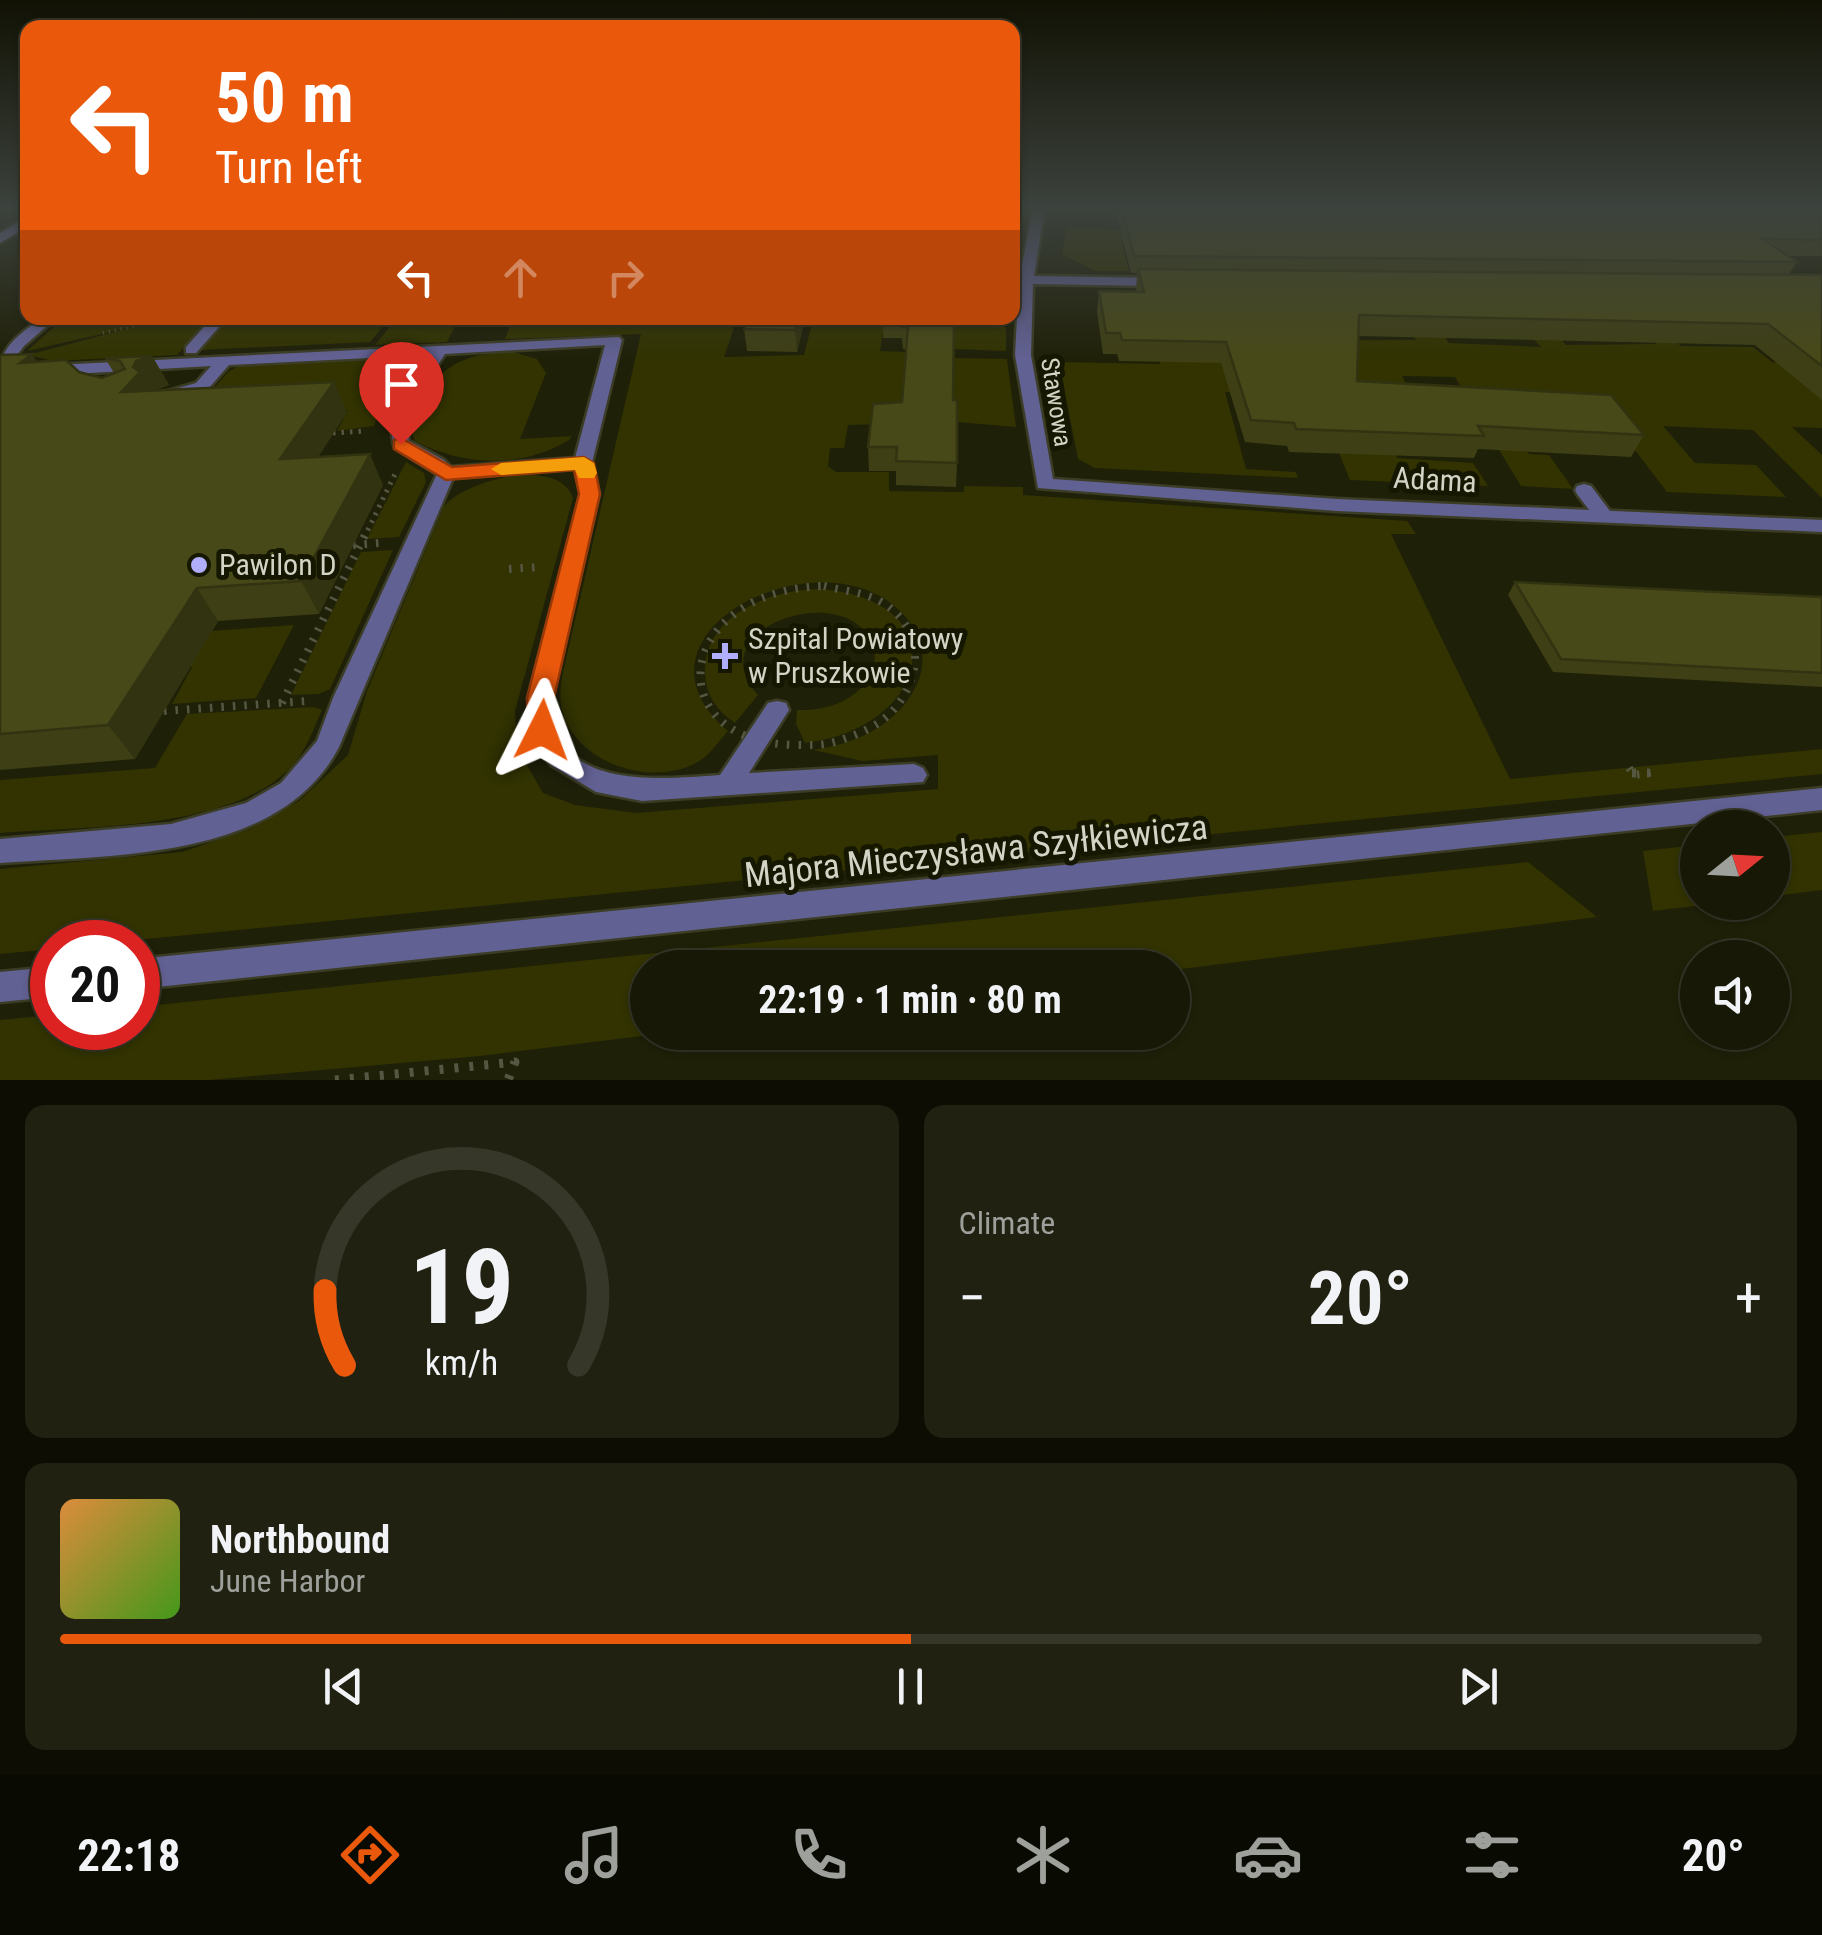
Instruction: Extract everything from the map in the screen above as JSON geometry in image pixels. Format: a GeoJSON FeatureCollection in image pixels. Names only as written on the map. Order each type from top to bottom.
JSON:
{"type":"FeatureCollection","features":[{"type":"Feature","properties":{"kind":"street","name":"Stawowa"},"geometry":{"type":"LineString","coordinates":[[1028,258],[1022,289],[1023,360],[1045,484]]}},
{"type":"Feature","properties":{"kind":"street"},"geometry":{"type":"LineString","coordinates":[[1022,289],[1178,282]]}},
{"type":"Feature","properties":{"kind":"street"},"geometry":{"type":"LineString","coordinates":[[0,368],[18,343],[40,325]]}},
{"type":"Feature","properties":{"kind":"street"},"geometry":{"type":"LineString","coordinates":[[191,350],[214,325]]}},
{"type":"Feature","properties":{"kind":"street"},"geometry":{"type":"LineString","coordinates":[[0,368],[115,366],[614,340],[584,463],[590,494],[540,698],[542,730],[560,758],[596,780],[642,790],[914,774]]}},
{"type":"Feature","properties":{"kind":"street"},"geometry":{"type":"LineString","coordinates":[[441,348],[401,419],[398,434],[401,444],[438,464],[446,473]]}},
{"type":"Feature","properties":{"kind":"street"},"geometry":{"type":"LineString","coordinates":[[162,396],[202,386],[226,359]]}},
{"type":"Feature","properties":{"kind":"street"},"geometry":{"type":"LineString","coordinates":[[96,386],[115,366]]}},
{"type":"Feature","properties":{"kind":"street"},"geometry":{"type":"LineString","coordinates":[[446,473],[584,463]]}},
{"type":"Feature","properties":{"kind":"street"},"geometry":{"type":"LineString","coordinates":[[0,851],[200,830],[266,806],[292,788],[316,763],[334,733],[345,698],[446,473]]}},
{"type":"Feature","properties":{"kind":"street","name":"Adama"},"geometry":{"type":"LineString","coordinates":[[1045,484],[1337,505],[1822,526]]}},
{"type":"Feature","properties":{"kind":"street"},"geometry":{"type":"LineString","coordinates":[[1584,490],[1603,515]]}},
{"type":"Feature","properties":{"kind":"street"},"geometry":{"type":"LineString","coordinates":[[728,784],[776,710]]}},
{"type":"Feature","properties":{"kind":"street","name":"Majora Mieczysława Szyłkiewicza"},"geometry":{"type":"LineString","coordinates":[[160,972],[1822,799]]}},
{"type":"Feature","properties":{"kind":"street"},"geometry":{"type":"LineString","coordinates":[[0,987],[30,984]]}},
{"type":"Feature","properties":{"kind":"path"},"geometry":{"type":"LineString","coordinates":[[333,433],[377,431],[374,438]]}},
{"type":"Feature","properties":{"kind":"path"},"geometry":{"type":"LineString","coordinates":[[282,702],[400,463]]}},
{"type":"Feature","properties":{"kind":"path"},"geometry":{"type":"LineString","coordinates":[[509,569],[536,567]]}},
{"type":"Feature","properties":{"kind":"path"},"geometry":{"type":"LineString","coordinates":[[824,586],[868,596],[902,618],[918,652],[916,678],[902,702],[880,724],[847,739],[810,746],[756,740],[717,715],[699,680],[707,642],[735,611],[777,591],[824,586]]}},
{"type":"Feature","properties":{"kind":"path"},"geometry":{"type":"LineString","coordinates":[[164,711],[345,698]]}},
{"type":"Feature","properties":{"kind":"path"},"geometry":{"type":"LineString","coordinates":[[1629,768],[1634,775],[1655,772]]}},
{"type":"Feature","properties":{"kind":"path"},"geometry":{"type":"LineString","coordinates":[[335,1080],[515,1062],[508,1080]]}},
{"type":"Feature","properties":{"kind":"shaded area"},"geometry":{"type":"Polygon","coordinates":[[[1071,258],[1126,258],[1129,271],[1096,271],[1071,258]]]}},
{"type":"Feature","properties":{"kind":"shaded area"},"geometry":{"type":"Polygon","coordinates":[[[1382,295],[1434,323],[1449,343],[1541,347],[1493,297],[1549,326],[1566,345],[1657,344],[1607,298],[1661,329],[1681,346],[1753,347],[1772,362],[1822,363],[1822,428],[1792,427],[1822,455],[1822,498],[1753,430],[1663,426],[1695,463],[1756,465],[1786,497],[1667,492],[1609,416],[1516,432],[1529,454],[1549,455],[1573,489],[1521,486],[1455,377],[1402,376],[1415,402],[1373,407],[1397,458],[1473,463],[1488,486],[1350,480],[1316,396],[1225,392],[1246,469],[1296,472],[1298,478],[1095,468],[1078,459],[1059,362],[1160,364],[1154,341],[1416,340],[1382,295]]]}},
{"type":"Feature","properties":{"kind":"shaded area"},"geometry":{"type":"Polygon","coordinates":[[[56,325],[205,325],[177,355],[53,361],[28,355],[137,326],[27,351],[56,325]]]}},
{"type":"Feature","properties":{"kind":"shaded area"},"geometry":{"type":"Polygon","coordinates":[[[222,325],[384,325],[370,342],[199,350],[222,325]]]}},
{"type":"Feature","properties":{"kind":"shaded area"},"geometry":{"type":"Polygon","coordinates":[[[391,325],[456,325],[447,342],[375,345],[391,325]]]}},
{"type":"Feature","properties":{"kind":"shaded area"},"geometry":{"type":"Polygon","coordinates":[[[510,325],[735,325],[724,357],[804,355],[811,327],[797,325],[884,325],[880,351],[906,352],[905,368],[953,369],[954,358],[1007,359],[1016,427],[957,422],[848,425],[844,448],[830,448],[828,466],[836,472],[889,472],[889,491],[964,492],[964,486],[1023,487],[1023,495],[1407,521],[1416,534],[1391,534],[1510,779],[1822,749],[1822,774],[160,938],[160,920],[30,920],[30,951],[0,954],[0,869],[182,852],[250,829],[299,801],[348,755],[367,691],[444,506],[472,487],[512,476],[550,478],[564,485],[573,498],[515,711],[517,748],[543,793],[575,805],[636,813],[938,789],[938,755],[863,761],[813,750],[857,738],[895,715],[918,682],[922,666],[922,649],[912,625],[879,595],[836,583],[790,586],[748,601],[714,625],[696,657],[698,693],[728,731],[701,760],[664,772],[644,772],[605,760],[575,736],[561,707],[562,678],[641,334],[505,339],[510,325]]]}},
{"type":"Feature","properties":{"kind":"shaded area"},"geometry":{"type":"Polygon","coordinates":[[[954,325],[1006,327],[1006,351],[954,349],[954,325]]]}},
{"type":"Feature","properties":{"kind":"shaded area"},"geometry":{"type":"Polygon","coordinates":[[[513,352],[537,359],[546,373],[520,439],[572,436],[569,440],[531,456],[492,461],[453,455],[415,441],[412,427],[437,378],[469,358],[513,352]]]}},
{"type":"Feature","properties":{"kind":"shaded area"},"geometry":{"type":"Polygon","coordinates":[[[382,357],[409,367],[412,378],[395,411],[378,413],[374,426],[337,431],[348,410],[143,422],[214,388],[229,371],[246,363],[382,357]]]}},
{"type":"Feature","properties":{"kind":"shaded area"},"geometry":{"type":"Polygon","coordinates":[[[406,462],[424,473],[426,482],[399,537],[367,539],[406,462]]]}},
{"type":"Feature","properties":{"kind":"shaded area"},"geometry":{"type":"Polygon","coordinates":[[[393,550],[330,689],[319,694],[291,695],[361,552],[393,550]]]}},
{"type":"Feature","properties":{"kind":"shaded area"},"geometry":{"type":"Polygon","coordinates":[[[820,589],[864,598],[894,616],[910,639],[912,664],[902,691],[880,714],[848,733],[805,743],[796,724],[797,710],[831,706],[847,699],[868,679],[875,656],[873,645],[858,625],[835,615],[809,613],[782,619],[760,632],[746,649],[744,671],[758,695],[735,723],[717,707],[707,687],[708,651],[716,634],[744,609],[763,600],[820,589]]]}},
{"type":"Feature","properties":{"kind":"shaded area"},"geometry":{"type":"Polygon","coordinates":[[[294,625],[256,698],[172,704],[192,667],[0,682],[0,646],[294,625]]]}},
{"type":"Feature","properties":{"kind":"shaded area"},"geometry":{"type":"Polygon","coordinates":[[[314,707],[322,710],[294,764],[268,786],[235,802],[156,821],[0,833],[0,780],[155,768],[187,714],[314,707]]]}},
{"type":"Feature","properties":{"kind":"shaded area"},"geometry":{"type":"Polygon","coordinates":[[[1822,832],[1822,890],[1790,894],[1790,835],[1822,832]]]}},
{"type":"Feature","properties":{"kind":"shaded area"},"geometry":{"type":"Polygon","coordinates":[[[1680,847],[1680,908],[1653,911],[1643,851],[1680,847]]]}},
{"type":"Feature","properties":{"kind":"shaded area"},"geometry":{"type":"Polygon","coordinates":[[[1528,862],[1597,917],[1190,968],[1190,950],[684,950],[1528,862]]]}},
{"type":"Feature","properties":{"kind":"shaded area"},"geometry":{"type":"Polygon","coordinates":[[[630,956],[630,1037],[480,1056],[209,1080],[0,1080],[0,1020],[30,1017],[30,1050],[160,1050],[160,1005],[630,956]]]}},
{"type":"Feature","properties":{"kind":"building"},"geometry":{"type":"Polygon","coordinates":[[[1399,258],[1792,258],[1797,262],[1399,258]]]}},
{"type":"Feature","properties":{"kind":"building"},"geometry":{"type":"Polygon","coordinates":[[[1138,269],[1822,275],[1822,366],[1768,324],[1359,315],[1357,381],[1611,395],[1644,435],[1478,426],[1484,436],[1296,429],[1294,423],[1251,420],[1226,342],[1122,340],[1120,333],[1106,333],[1099,291],[1144,292],[1138,269]]]}},
{"type":"Feature","properties":{"kind":"building"},"geometry":{"type":"Polygon","coordinates":[[[745,325],[797,325],[795,330],[744,329],[745,325]]]}},
{"type":"Feature","properties":{"kind":"building"},"geometry":{"type":"Polygon","coordinates":[[[954,325],[957,463],[896,461],[897,447],[868,447],[873,404],[902,402],[908,327],[902,327],[954,325]]]}},
{"type":"Feature","properties":{"kind":"building"},"geometry":{"type":"Polygon","coordinates":[[[32,354],[20,363],[66,360],[79,372],[102,378],[125,369],[120,361],[105,358],[152,356],[136,361],[133,367],[140,372],[121,392],[334,382],[280,459],[370,454],[301,581],[197,588],[108,725],[0,734],[0,355],[32,354]]]}},
{"type":"Feature","properties":{"kind":"building"},"geometry":{"type":"Polygon","coordinates":[[[1515,582],[1822,597],[1822,673],[1561,659],[1515,582]]]}},
{"type":"Feature","properties":{"kind":"slow traffic"},"geometry":{"type":"LineString","coordinates":[[501,469],[584,463],[587,473]]}},
{"type":"Feature","properties":{"kind":"place","name":"Pawilon D"},"geometry":{"type":"Point","coordinates":[199,565]}},
{"type":"Feature","properties":{"kind":"place","name":"Szpital Powiatowy w Pruszkowie"},"geometry":{"type":"Point","coordinates":[725,656]}},
{"type":"Feature","properties":{"kind":"route"},"geometry":{"type":"LineString","coordinates":[[401,444],[438,464],[446,473],[584,463],[590,494],[540,698],[542,730]]}}]}
